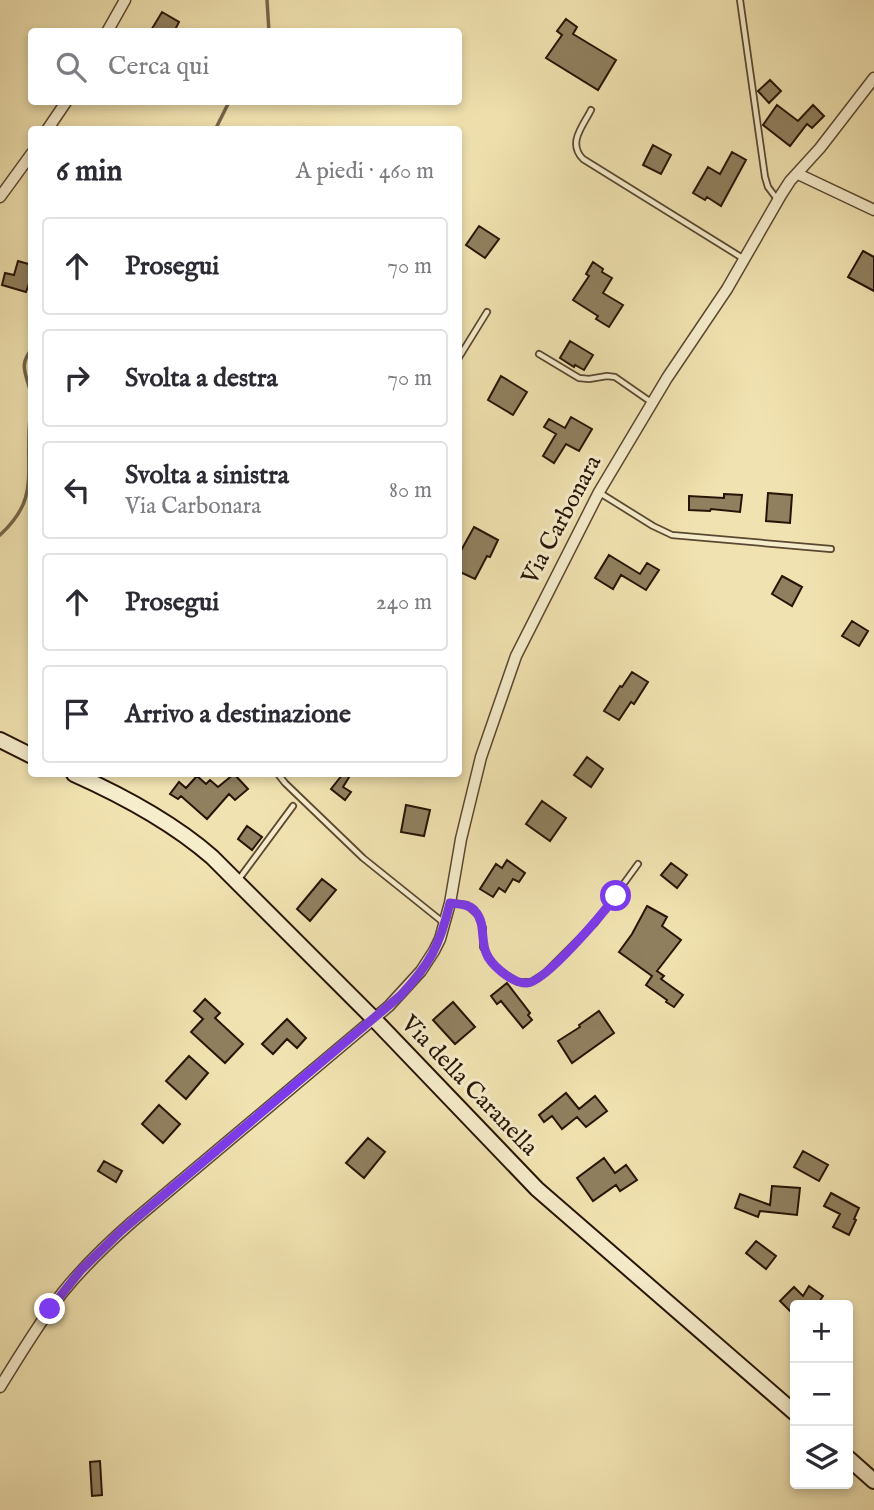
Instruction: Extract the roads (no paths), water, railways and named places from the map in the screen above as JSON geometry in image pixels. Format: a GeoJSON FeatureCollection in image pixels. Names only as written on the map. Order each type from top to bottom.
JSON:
{"type":"FeatureCollection","features":[{"type":"Feature","properties":{"kind":"main road"},"geometry":{"type":"LineString","coordinates":[[6,744],[28,754]]}},
{"type":"Feature","properties":{"kind":"main road","name":"Via della Caranella"},"geometry":{"type":"LineString","coordinates":[[80,777],[177,830],[206,852],[373,1018],[537,1189],[790,1409]]}},
{"type":"Feature","properties":{"kind":"main road"},"geometry":{"type":"LineString","coordinates":[[853,1462],[874,1481]]}},
{"type":"Feature","properties":{"kind":"street"},"geometry":{"type":"LineString","coordinates":[[109,28],[125,0]]}},
{"type":"Feature","properties":{"kind":"street","name":"Via Carbonara"},"geometry":{"type":"LineString","coordinates":[[0,1387],[56,1301],[92,1259],[132,1222],[397,999],[421,971],[438,945],[445,923],[461,839],[481,757],[516,656],[599,492],[667,378],[717,306],[787,186],[874,78]]}},
{"type":"Feature","properties":{"kind":"street"},"geometry":{"type":"LineString","coordinates":[[50,126],[64,105]]}},
{"type":"Feature","properties":{"kind":"street"},"geometry":{"type":"LineString","coordinates":[[0,197],[28,158]]}},
{"type":"Feature","properties":{"kind":"street"},"geometry":{"type":"LineString","coordinates":[[797,174],[874,210]]}},
{"type":"Feature","properties":{"kind":"lane"},"geometry":{"type":"LineString","coordinates":[[740,0],[765,177],[768,187],[778,200]]}},
{"type":"Feature","properties":{"kind":"lane"},"geometry":{"type":"LineString","coordinates":[[591,110],[575,142],[576,151],[583,159],[745,259]]}},
{"type":"Feature","properties":{"kind":"lane"},"geometry":{"type":"LineString","coordinates":[[462,353],[487,312]]}},
{"type":"Feature","properties":{"kind":"lane"},"geometry":{"type":"LineString","coordinates":[[540,354],[579,378],[615,377],[652,403]]}},
{"type":"Feature","properties":{"kind":"lane"},"geometry":{"type":"LineString","coordinates":[[599,492],[672,535],[831,548]]}},
{"type":"Feature","properties":{"kind":"lane"},"geometry":{"type":"LineString","coordinates":[[280,777],[352,848],[445,923]]}},
{"type":"Feature","properties":{"kind":"lane"},"geometry":{"type":"LineString","coordinates":[[237,881],[293,806]]}},
{"type":"Feature","properties":{"kind":"lane"},"geometry":{"type":"LineString","coordinates":[[450,903],[467,905],[478,915],[482,924],[483,947],[492,963],[518,982],[531,982],[545,973],[594,923],[638,864]]}},
{"type":"Feature","properties":{"kind":"waterway"},"geometry":{"type":"LineString","coordinates":[[267,0],[269,28]]}},
{"type":"Feature","properties":{"kind":"waterway"},"geometry":{"type":"LineString","coordinates":[[217,126],[228,105]]}},
{"type":"Feature","properties":{"kind":"waterway"},"geometry":{"type":"LineString","coordinates":[[28,355],[24,366],[28,383]]}},
{"type":"Feature","properties":{"kind":"waterway"},"geometry":{"type":"LineString","coordinates":[[0,535],[20,511],[28,488]]}}]}
